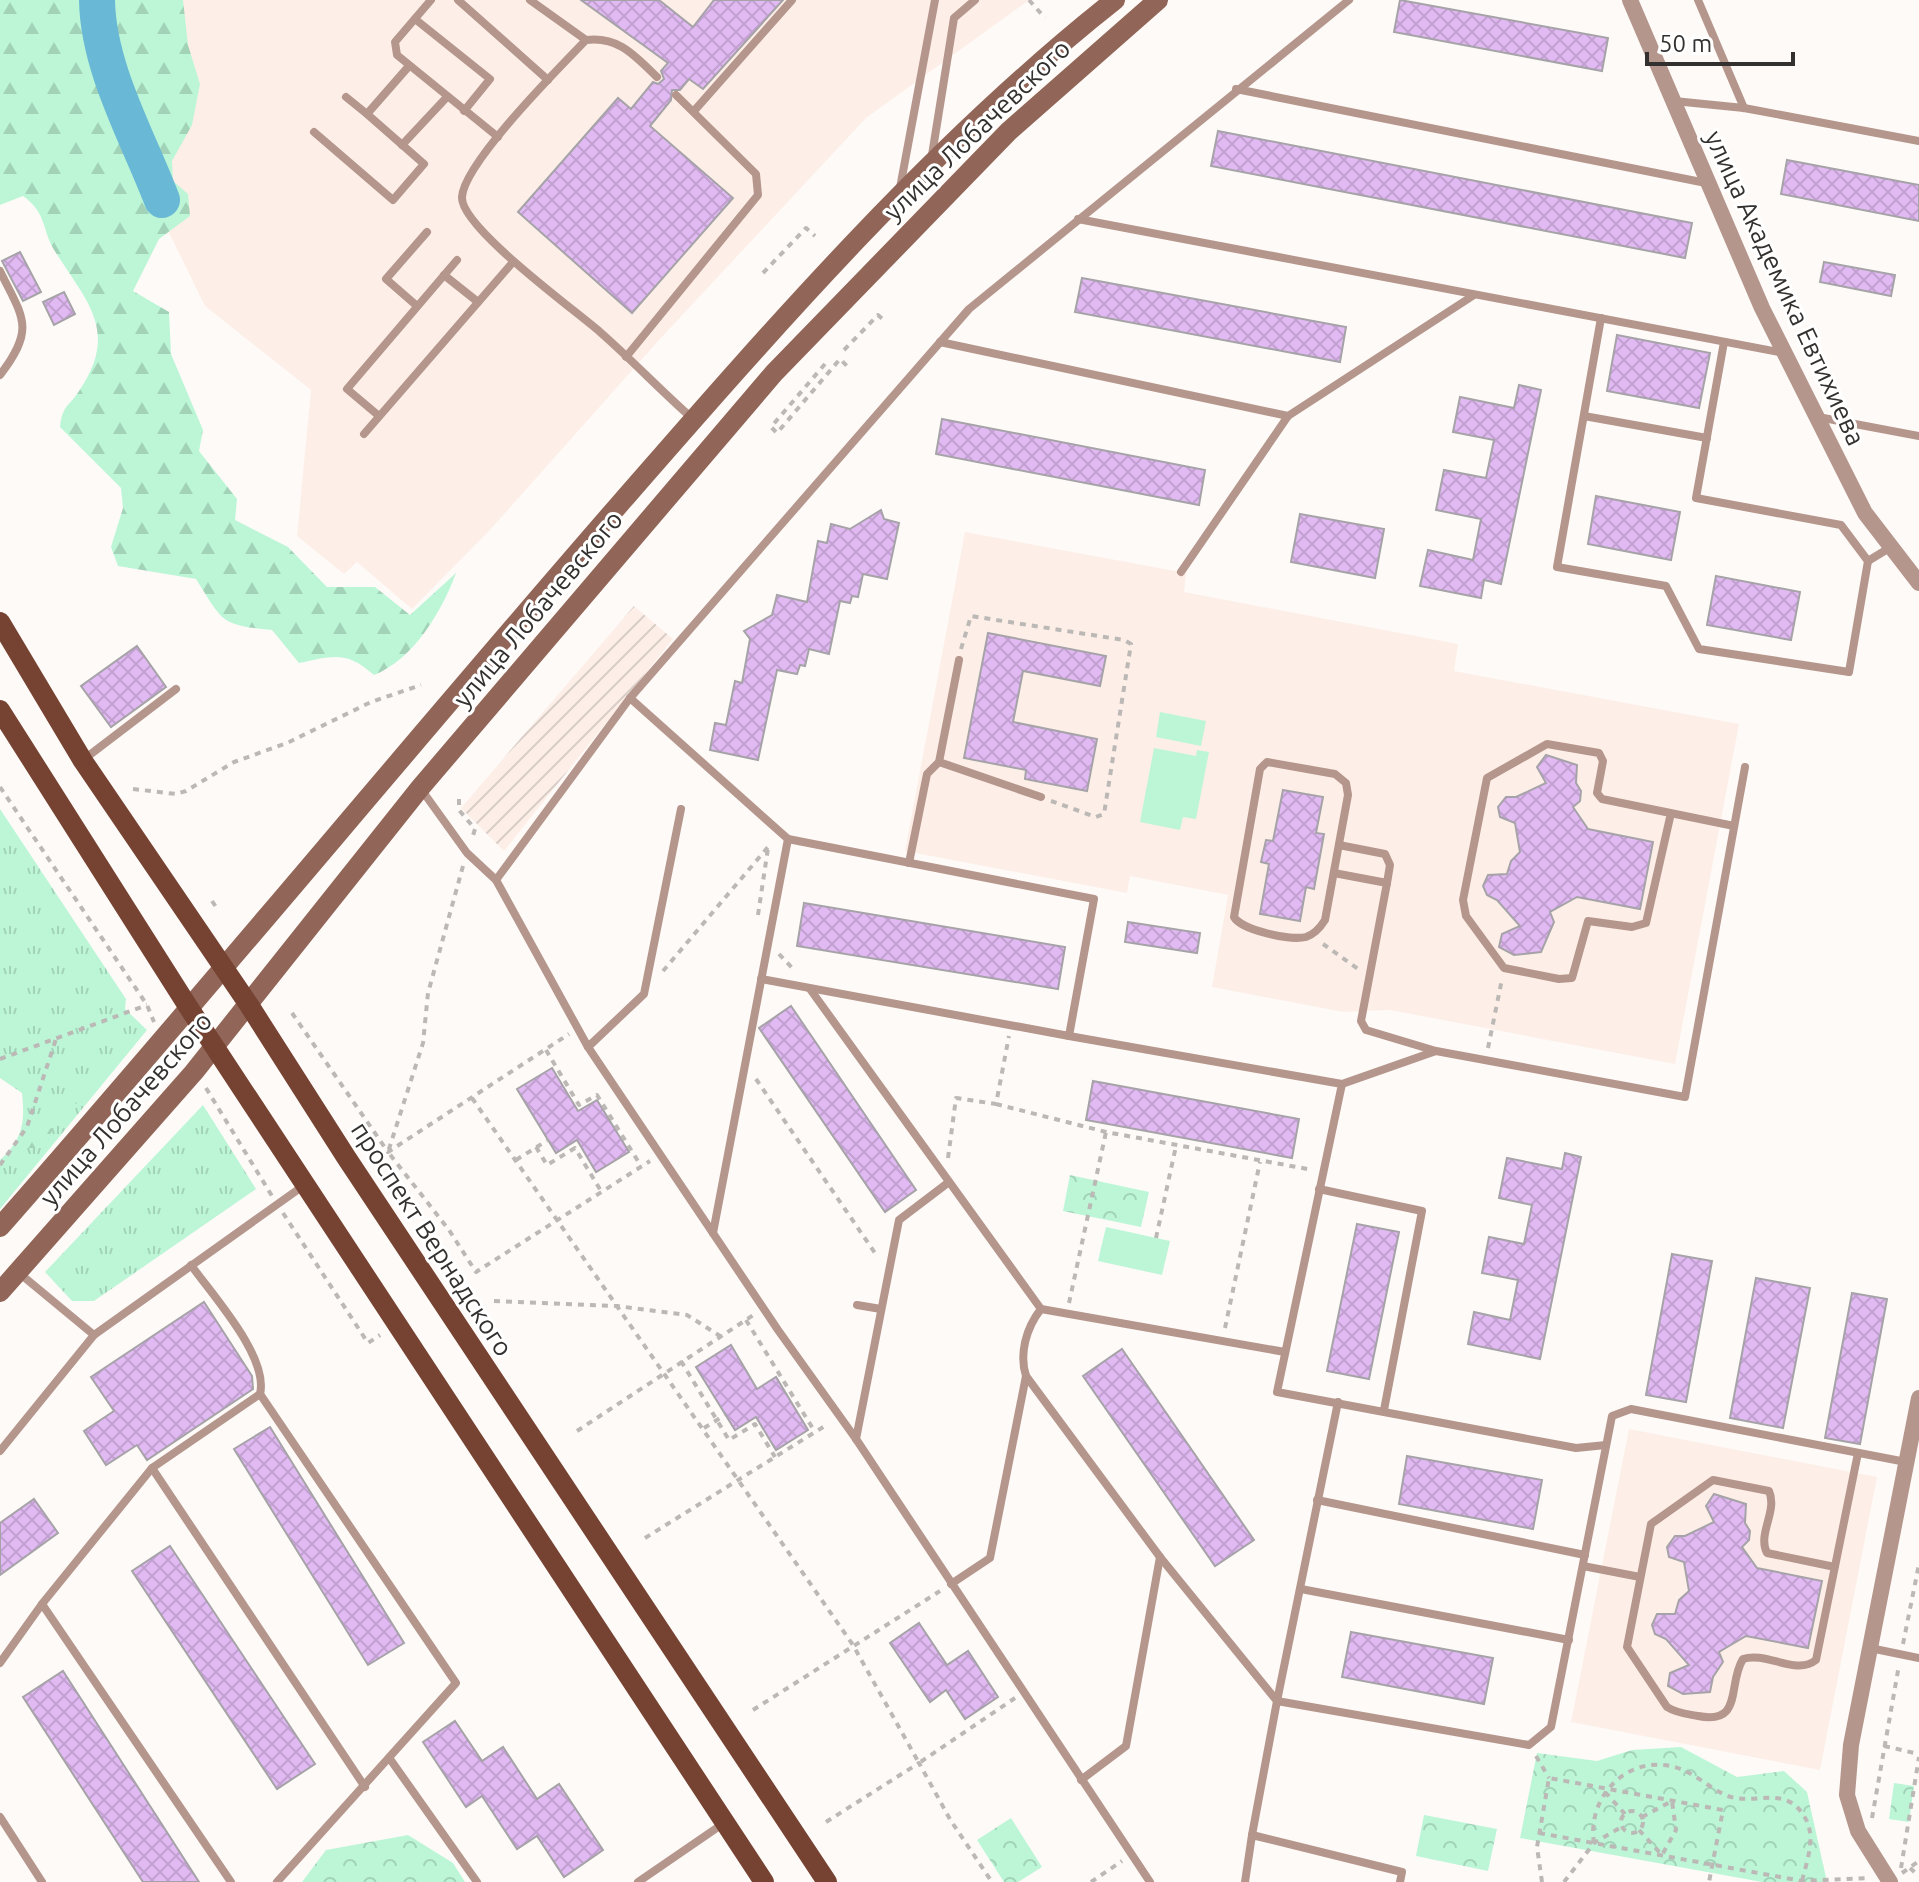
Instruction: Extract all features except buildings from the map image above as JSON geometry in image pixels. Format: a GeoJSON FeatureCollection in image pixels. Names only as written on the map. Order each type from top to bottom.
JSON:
{"type":"FeatureCollection","features":[{"type":"Feature","properties":{"kind":"main road","name":"улица Лобачевского"},"geometry":{"type":"LineString","coordinates":[[0,1227],[693,419],[897,199],[1115,0]]}},
{"type":"Feature","properties":{"kind":"main road","name":"улица Лобачевского"},"geometry":{"type":"LineString","coordinates":[[0,1292],[216,1045],[420,788],[774,373],[1009,131],[1158,0]]}},
{"type":"Feature","properties":{"kind":"main road","name":"проспект Вернадского"},"geometry":{"type":"LineString","coordinates":[[0,622],[83,761],[249,1005],[346,1157],[827,1882]]}},
{"type":"Feature","properties":{"kind":"main road"},"geometry":{"type":"LineString","coordinates":[[2,716],[189,1008],[764,1882]]}},
{"type":"Feature","properties":{"kind":"street","name":"улица Академика Евтихиева"},"geometry":{"type":"LineString","coordinates":[[1630,0],[1785,353],[1865,513],[1919,583]]}},
{"type":"Feature","properties":{"kind":"street"},"geometry":{"type":"LineString","coordinates":[[1892,1874],[1858,1831],[1847,1795],[1851,1745],[1919,1398]]}},
{"type":"Feature","properties":{"kind":"lane"},"geometry":{"type":"LineString","coordinates":[[431,0],[394,48],[409,66],[446,98],[498,137]]}},
{"type":"Feature","properties":{"kind":"lane"},"geometry":{"type":"LineString","coordinates":[[458,0],[548,80]]}},
{"type":"Feature","properties":{"kind":"lane"},"geometry":{"type":"LineString","coordinates":[[530,0],[586,40]]}},
{"type":"Feature","properties":{"kind":"lane"},"geometry":{"type":"LineString","coordinates":[[694,111],[792,0]]}},
{"type":"Feature","properties":{"kind":"lane"},"geometry":{"type":"LineString","coordinates":[[897,199],[935,0]]}},
{"type":"Feature","properties":{"kind":"lane"},"geometry":{"type":"LineString","coordinates":[[931,168],[954,18],[975,0]]}},
{"type":"Feature","properties":{"kind":"lane"},"geometry":{"type":"LineString","coordinates":[[496,880],[630,698],[969,309],[1349,0]]}},
{"type":"Feature","properties":{"kind":"lane"},"geometry":{"type":"LineString","coordinates":[[1698,0],[1744,108]]}},
{"type":"Feature","properties":{"kind":"lane"},"geometry":{"type":"LineString","coordinates":[[415,19],[490,79],[464,111]]}},
{"type":"Feature","properties":{"kind":"lane"},"geometry":{"type":"LineString","coordinates":[[657,77],[616,42],[601,38],[586,40],[498,137],[466,182],[461,197],[464,210],[513,262],[626,357],[693,419]]}},
{"type":"Feature","properties":{"kind":"lane"},"geometry":{"type":"LineString","coordinates":[[367,114],[409,66]]}},
{"type":"Feature","properties":{"kind":"lane"},"geometry":{"type":"LineString","coordinates":[[1236,89],[1708,183]]}},
{"type":"Feature","properties":{"kind":"lane"},"geometry":{"type":"LineString","coordinates":[[626,357],[758,195],[756,174],[676,95]]}},
{"type":"Feature","properties":{"kind":"lane"},"geometry":{"type":"LineString","coordinates":[[314,132],[393,200],[424,164],[346,97]]}},
{"type":"Feature","properties":{"kind":"lane"},"geometry":{"type":"LineString","coordinates":[[402,145],[446,98]]}},
{"type":"Feature","properties":{"kind":"lane"},"geometry":{"type":"LineString","coordinates":[[1673,101],[1744,108],[1919,141]]}},
{"type":"Feature","properties":{"kind":"lane"},"geometry":{"type":"LineString","coordinates":[[1078,219],[1785,353]]}},
{"type":"Feature","properties":{"kind":"lane"},"geometry":{"type":"LineString","coordinates":[[417,306],[386,279],[427,232]]}},
{"type":"Feature","properties":{"kind":"lane"},"geometry":{"type":"LineString","coordinates":[[379,416],[347,389],[457,260]]}},
{"type":"Feature","properties":{"kind":"lane"},"geometry":{"type":"LineString","coordinates":[[364,434],[513,262]]}},
{"type":"Feature","properties":{"kind":"lane"},"geometry":{"type":"LineString","coordinates":[[0,271],[25,322],[19,347],[0,375]]}},
{"type":"Feature","properties":{"kind":"lane"},"geometry":{"type":"LineString","coordinates":[[444,275],[478,302]]}},
{"type":"Feature","properties":{"kind":"lane"},"geometry":{"type":"LineString","coordinates":[[1181,572],[1288,416],[1475,295]]}},
{"type":"Feature","properties":{"kind":"lane"},"geometry":{"type":"LineString","coordinates":[[1601,318],[1557,567],[1666,586],[1699,649],[1849,672],[1868,561],[1841,525],[1696,498],[1724,342]]}},
{"type":"Feature","properties":{"kind":"lane"},"geometry":{"type":"LineString","coordinates":[[940,342],[1288,416]]}},
{"type":"Feature","properties":{"kind":"lane"},"geometry":{"type":"LineString","coordinates":[[1584,416],[1707,438]]}},
{"type":"Feature","properties":{"kind":"lane"},"geometry":{"type":"LineString","coordinates":[[1817,417],[1919,436]]}},
{"type":"Feature","properties":{"kind":"lane"},"geometry":{"type":"LineString","coordinates":[[1868,561],[1891,547]]}},
{"type":"Feature","properties":{"kind":"lane"},"geometry":{"type":"LineString","coordinates":[[909,863],[927,774],[939,762],[959,660]]}},
{"type":"Feature","properties":{"kind":"lane"},"geometry":{"type":"LineString","coordinates":[[83,761],[176,689]]}},
{"type":"Feature","properties":{"kind":"lane"},"geometry":{"type":"LineString","coordinates":[[630,698],[788,839],[1094,899],[1069,1036]]}},
{"type":"Feature","properties":{"kind":"lane"},"geometry":{"type":"LineString","coordinates":[[1671,813],[1646,923],[1632,927],[1588,921],[1576,971],[1567,980],[1504,968],[1466,916],[1463,906],[1490,774],[1550,743],[1595,752],[1603,761],[1597,793],[1602,799],[1671,813],[1734,826]]}},
{"type":"Feature","properties":{"kind":"lane"},"geometry":{"type":"LineString","coordinates":[[939,762],[1041,797]]}},
{"type":"Feature","properties":{"kind":"lane"},"geometry":{"type":"LineString","coordinates":[[1272,762],[1341,777],[1348,795],[1339,845],[1325,920],[1311,935],[1301,938],[1243,927],[1234,917],[1263,765],[1272,762]]}},
{"type":"Feature","properties":{"kind":"lane"},"geometry":{"type":"LineString","coordinates":[[1339,845],[1385,854],[1390,865],[1363,1027],[1371,1033],[1436,1051],[1685,1097],[1745,767]]}},
{"type":"Feature","properties":{"kind":"lane"},"geometry":{"type":"LineString","coordinates":[[420,788],[467,853],[496,880],[588,1047],[764,1309],[856,1439],[1150,1882]]}},
{"type":"Feature","properties":{"kind":"lane"},"geometry":{"type":"LineString","coordinates":[[588,1047],[644,994],[681,809]]}},
{"type":"Feature","properties":{"kind":"lane"},"geometry":{"type":"LineString","coordinates":[[713,1233],[788,839]]}},
{"type":"Feature","properties":{"kind":"lane"},"geometry":{"type":"LineString","coordinates":[[1334,873],[1387,883]]}},
{"type":"Feature","properties":{"kind":"lane"},"geometry":{"type":"LineString","coordinates":[[761,979],[1342,1084],[1436,1051]]}},
{"type":"Feature","properties":{"kind":"lane"},"geometry":{"type":"LineString","coordinates":[[810,988],[1041,1309],[1285,1352]]}},
{"type":"Feature","properties":{"kind":"lane"},"geometry":{"type":"LineString","coordinates":[[1342,1084],[1277,1392],[1576,1448],[1606,1445]]}},
{"type":"Feature","properties":{"kind":"lane"},"geometry":{"type":"LineString","coordinates":[[856,1439],[899,1220],[947,1180]]}},
{"type":"Feature","properties":{"kind":"lane"},"geometry":{"type":"LineString","coordinates":[[0,1451],[94,1335],[306,1185]]}},
{"type":"Feature","properties":{"kind":"lane"},"geometry":{"type":"LineString","coordinates":[[1319,1189],[1422,1211],[1384,1410]]}},
{"type":"Feature","properties":{"kind":"lane"},"geometry":{"type":"LineString","coordinates":[[0,1663],[42,1604],[152,1468],[260,1394],[264,1379],[255,1356],[191,1265]]}},
{"type":"Feature","properties":{"kind":"lane"},"geometry":{"type":"LineString","coordinates":[[18,1272],[94,1335]]}},
{"type":"Feature","properties":{"kind":"lane"},"geometry":{"type":"LineString","coordinates":[[857,1305],[881,1309]]}},
{"type":"Feature","properties":{"kind":"lane"},"geometry":{"type":"LineString","coordinates":[[1041,1309],[1031,1322],[1022,1362],[1026,1376],[1160,1557],[1277,1701],[1529,1745],[1551,1727],[1612,1416],[1631,1409],[1906,1462]]}},
{"type":"Feature","properties":{"kind":"lane"},"geometry":{"type":"LineString","coordinates":[[951,1584],[990,1558],[1026,1376]]}},
{"type":"Feature","properties":{"kind":"lane"},"geometry":{"type":"LineString","coordinates":[[260,1394],[456,1683],[277,1882]]}},
{"type":"Feature","properties":{"kind":"lane"},"geometry":{"type":"LineString","coordinates":[[1245,1882],[1277,1701],[1338,1402]]}},
{"type":"Feature","properties":{"kind":"lane"},"geometry":{"type":"LineString","coordinates":[[1835,1567],[1767,1553],[1764,1541],[1771,1502],[1769,1491],[1718,1480],[1653,1521],[1627,1641],[1629,1651],[1667,1707],[1711,1718],[1720,1717],[1731,1704],[1743,1659],[1755,1657],[1802,1666],[1816,1660],[1835,1567],[1858,1453]]}},
{"type":"Feature","properties":{"kind":"lane"},"geometry":{"type":"LineString","coordinates":[[152,1468],[365,1787]]}},
{"type":"Feature","properties":{"kind":"lane"},"geometry":{"type":"LineString","coordinates":[[1317,1500],[1585,1555]]}},
{"type":"Feature","properties":{"kind":"lane"},"geometry":{"type":"LineString","coordinates":[[1081,1780],[1126,1746],[1160,1557]]}},
{"type":"Feature","properties":{"kind":"lane"},"geometry":{"type":"LineString","coordinates":[[1583,1566],[1640,1577]]}},
{"type":"Feature","properties":{"kind":"lane"},"geometry":{"type":"LineString","coordinates":[[1301,1589],[1569,1640]]}},
{"type":"Feature","properties":{"kind":"lane"},"geometry":{"type":"LineString","coordinates":[[42,1604],[231,1882]]}},
{"type":"Feature","properties":{"kind":"lane"},"geometry":{"type":"LineString","coordinates":[[1870,1648],[1919,1658]]}},
{"type":"Feature","properties":{"kind":"lane"},"geometry":{"type":"LineString","coordinates":[[390,1759],[477,1882]]}},
{"type":"Feature","properties":{"kind":"lane"},"geometry":{"type":"LineString","coordinates":[[0,1817],[42,1882]]}},
{"type":"Feature","properties":{"kind":"lane"},"geometry":{"type":"LineString","coordinates":[[638,1882],[725,1822]]}},
{"type":"Feature","properties":{"kind":"lane"},"geometry":{"type":"LineString","coordinates":[[1252,1835],[1402,1872],[1400,1882]]}},
{"type":"Feature","properties":{"kind":"path"},"geometry":{"type":"LineString","coordinates":[[1029,0],[1045,18]]}},
{"type":"Feature","properties":{"kind":"path"},"geometry":{"type":"LineString","coordinates":[[763,273],[806,228],[815,236]]}},
{"type":"Feature","properties":{"kind":"path"},"geometry":{"type":"LineString","coordinates":[[844,350],[878,315],[886,322]]}},
{"type":"Feature","properties":{"kind":"path"},"geometry":{"type":"LineString","coordinates":[[825,364],[771,427],[777,433],[840,359],[847,366]]}},
{"type":"Feature","properties":{"kind":"path"},"geometry":{"type":"LineString","coordinates":[[959,660],[971,616],[1124,640],[1131,644],[1104,814],[1096,817],[1041,797]]}},
{"type":"Feature","properties":{"kind":"path"},"geometry":{"type":"LineString","coordinates":[[133,789],[176,794],[186,791],[234,762],[287,743],[371,702],[421,685]]}},
{"type":"Feature","properties":{"kind":"path"},"geometry":{"type":"LineString","coordinates":[[0,787],[147,1005],[155,1023]]}},
{"type":"Feature","properties":{"kind":"path"},"geometry":{"type":"LineString","coordinates":[[388,1152],[423,1043],[428,993],[475,829],[459,810],[459,799]]}},
{"type":"Feature","properties":{"kind":"path"},"geometry":{"type":"LineString","coordinates":[[644,994],[768,847]]}},
{"type":"Feature","properties":{"kind":"path"},"geometry":{"type":"LineString","coordinates":[[212,901],[218,910]]}},
{"type":"Feature","properties":{"kind":"path"},"geometry":{"type":"LineString","coordinates":[[1311,935],[1369,978]]}},
{"type":"Feature","properties":{"kind":"path"},"geometry":{"type":"LineString","coordinates":[[1486,1060],[1504,968]]}},
{"type":"Feature","properties":{"kind":"path"},"geometry":{"type":"LineString","coordinates":[[0,1059],[147,1005]]}},
{"type":"Feature","properties":{"kind":"path"},"geometry":{"type":"LineString","coordinates":[[292,1013],[476,1272],[660,1155]]}},
{"type":"Feature","properties":{"kind":"path"},"geometry":{"type":"LineString","coordinates":[[996,1104],[1011,1025]]}},
{"type":"Feature","properties":{"kind":"path"},"geometry":{"type":"LineString","coordinates":[[388,1152],[578,1029]]}},
{"type":"Feature","properties":{"kind":"path"},"geometry":{"type":"LineString","coordinates":[[0,1165],[27,1127],[56,1039]]}},
{"type":"Feature","properties":{"kind":"path"},"geometry":{"type":"LineString","coordinates":[[546,1050],[579,1105],[597,1095],[641,1166]]}},
{"type":"Feature","properties":{"kind":"path"},"geometry":{"type":"LineString","coordinates":[[745,1064],[888,1273]]}},
{"type":"Feature","properties":{"kind":"path"},"geometry":{"type":"LineString","coordinates":[[206,1088],[277,1205],[368,1343],[380,1335]]}},
{"type":"Feature","properties":{"kind":"path"},"geometry":{"type":"LineString","coordinates":[[472,1098],[853,1645],[951,1821],[992,1882]]}},
{"type":"Feature","properties":{"kind":"path"},"geometry":{"type":"LineString","coordinates":[[947,1180],[956,1098],[996,1104],[1106,1132],[1323,1172]]}},
{"type":"Feature","properties":{"kind":"path"},"geometry":{"type":"LineString","coordinates":[[1067,1314],[1106,1132]]}},
{"type":"Feature","properties":{"kind":"path"},"geometry":{"type":"LineString","coordinates":[[515,1160],[548,1140]]}},
{"type":"Feature","properties":{"kind":"path"},"geometry":{"type":"LineString","coordinates":[[1156,1238],[1176,1146]]}},
{"type":"Feature","properties":{"kind":"path"},"geometry":{"type":"LineString","coordinates":[[536,1147],[547,1165],[575,1148],[601,1191]]}},
{"type":"Feature","properties":{"kind":"path"},"geometry":{"type":"LineString","coordinates":[[1222,1340],[1260,1162]]}},
{"type":"Feature","properties":{"kind":"path"},"geometry":{"type":"LineString","coordinates":[[494,1301],[617,1306],[687,1315],[720,1336]]}},
{"type":"Feature","properties":{"kind":"path"},"geometry":{"type":"LineString","coordinates":[[577,1431],[663,1372],[764,1309]]}},
{"type":"Feature","properties":{"kind":"path"},"geometry":{"type":"LineString","coordinates":[[746,1320],[815,1432]]}},
{"type":"Feature","properties":{"kind":"path"},"geometry":{"type":"LineString","coordinates":[[681,1361],[729,1440],[755,1424],[775,1457]]}},
{"type":"Feature","properties":{"kind":"path"},"geometry":{"type":"LineString","coordinates":[[703,1429],[725,1415]]}},
{"type":"Feature","properties":{"kind":"path"},"geometry":{"type":"LineString","coordinates":[[645,1538],[840,1416]]}},
{"type":"Feature","properties":{"kind":"path"},"geometry":{"type":"LineString","coordinates":[[1873,1829],[1871,1821],[1884,1746],[1919,1564]]}},
{"type":"Feature","properties":{"kind":"path"},"geometry":{"type":"LineString","coordinates":[[753,1710],[951,1584]]}},
{"type":"Feature","properties":{"kind":"path"},"geometry":{"type":"LineString","coordinates":[[826,1822],[1023,1692]]}},
{"type":"Feature","properties":{"kind":"path"},"geometry":{"type":"LineString","coordinates":[[1529,1745],[1549,1778],[1539,1833],[1538,1874],[1542,1882]]}},
{"type":"Feature","properties":{"kind":"path"},"geometry":{"type":"LineString","coordinates":[[1884,1746],[1919,1756],[1892,1874]]}},
{"type":"Feature","properties":{"kind":"path"},"geometry":{"type":"LineString","coordinates":[[1594,1843],[1592,1819],[1606,1790],[1641,1767],[1661,1764],[1682,1769],[1727,1796],[1742,1799],[1778,1796],[1804,1815],[1811,1832],[1802,1882]]}},
{"type":"Feature","properties":{"kind":"path"},"geometry":{"type":"LineString","coordinates":[[1549,1778],[1723,1810],[1709,1882]]}},
{"type":"Feature","properties":{"kind":"path"},"geometry":{"type":"LineString","coordinates":[[1606,1790],[1625,1814],[1623,1826]]}},
{"type":"Feature","properties":{"kind":"path"},"geometry":{"type":"LineString","coordinates":[[1639,1830],[1642,1817],[1672,1801]]}},
{"type":"Feature","properties":{"kind":"path"},"geometry":{"type":"LineString","coordinates":[[1662,1855],[1676,1830],[1672,1801]]}},
{"type":"Feature","properties":{"kind":"path"},"geometry":{"type":"LineString","coordinates":[[1625,1814],[1634,1811],[1642,1817]]}},
{"type":"Feature","properties":{"kind":"path"},"geometry":{"type":"LineString","coordinates":[[1564,1882],[1594,1843],[1623,1826]]}},
{"type":"Feature","properties":{"kind":"path"},"geometry":{"type":"LineString","coordinates":[[1623,1826],[1630,1832],[1639,1830]]}},
{"type":"Feature","properties":{"kind":"path"},"geometry":{"type":"LineString","coordinates":[[1639,1830],[1662,1855]]}},
{"type":"Feature","properties":{"kind":"path"},"geometry":{"type":"LineString","coordinates":[[1539,1833],[1802,1882],[1892,1874],[1910,1868],[1919,1861]]}},
{"type":"Feature","properties":{"kind":"path"},"geometry":{"type":"LineString","coordinates":[[1091,1882],[1131,1855]]}},
{"type":"Feature","properties":{"kind":"path"},"geometry":{"type":"LineString","coordinates":[[1910,1868],[1919,1876]]}},
{"type":"Feature","properties":{"kind":"path"},"geometry":{"type":"LineString","coordinates":[[1892,1874],[1906,1882]]}},
{"type":"Feature","properties":{"kind":"shaded area"},"geometry":{"type":"Polygon","coordinates":[[[55,0],[1029,0],[866,118],[659,340],[489,531],[412,609],[357,562],[344,574],[297,536],[311,390],[205,306],[55,0]]]}},
{"type":"Feature","properties":{"kind":"shaded area"},"geometry":{"type":"Polygon","coordinates":[[[965,532],[1186,573],[1184,592],[1458,644],[1454,671],[1739,724],[1675,1064],[1390,1010],[1343,1012],[1212,987],[1228,895],[1130,876],[1127,893],[905,851],[965,532]]]}},
{"type":"Feature","properties":{"kind":"shaded area"},"geometry":{"type":"Polygon","coordinates":[[[634,606],[673,639],[504,851],[461,808],[634,606]]]}},
{"type":"Feature","properties":{"kind":"shaded area"},"geometry":{"type":"Polygon","coordinates":[[[1629,1429],[1877,1477],[1820,1770],[1571,1722],[1629,1429]]]}},
{"type":"Feature","properties":{"kind":"green space"},"geometry":{"type":"Polygon","coordinates":[[[0,0],[183,0],[188,45],[200,84],[192,125],[172,161],[173,181],[188,194],[190,216],[159,239],[133,291],[169,312],[171,354],[203,430],[199,451],[237,499],[235,520],[288,547],[327,587],[375,587],[410,615],[456,573],[443,603],[425,632],[402,658],[388,668],[374,675],[355,662],[339,657],[299,663],[272,630],[242,626],[225,619],[196,579],[118,566],[111,547],[123,508],[121,488],[60,427],[64,410],[91,370],[97,352],[98,335],[94,319],[79,287],[51,245],[37,209],[23,196],[0,205],[0,0]]]}},
{"type":"Feature","properties":{"kind":"green space"},"geometry":{"type":"Polygon","coordinates":[[[1160,712],[1206,721],[1201,746],[1156,737],[1160,712]]]}},
{"type":"Feature","properties":{"kind":"green space"},"geometry":{"type":"Polygon","coordinates":[[[1154,748],[1196,756],[1197,750],[1209,752],[1196,819],[1183,817],[1180,830],[1140,822],[1154,748]]]}},
{"type":"Feature","properties":{"kind":"green space"},"geometry":{"type":"Polygon","coordinates":[[[0,809],[126,999],[125,1009],[147,1030],[0,1209],[0,1160],[18,1137],[23,1113],[22,1093],[0,1078],[0,809]]]}},
{"type":"Feature","properties":{"kind":"green space"},"geometry":{"type":"Polygon","coordinates":[[[78,1074],[99,1074],[80,1103],[65,1105],[63,1093],[78,1074]]]}},
{"type":"Feature","properties":{"kind":"green space"},"geometry":{"type":"Polygon","coordinates":[[[203,1105],[256,1189],[94,1301],[72,1301],[45,1272],[203,1105]]]}},
{"type":"Feature","properties":{"kind":"green space"},"geometry":{"type":"Polygon","coordinates":[[[36,1125],[53,1129],[43,1148],[24,1148],[36,1125]]]}},
{"type":"Feature","properties":{"kind":"green space"},"geometry":{"type":"Polygon","coordinates":[[[1070,1175],[1149,1192],[1141,1227],[1063,1211],[1070,1175]]]}},
{"type":"Feature","properties":{"kind":"green space"},"geometry":{"type":"Polygon","coordinates":[[[1106,1227],[1170,1241],[1162,1275],[1098,1261],[1106,1227]]]}},
{"type":"Feature","properties":{"kind":"green space"},"geometry":{"type":"Polygon","coordinates":[[[1681,1747],[1737,1777],[1784,1771],[1807,1792],[1827,1882],[1762,1882],[1520,1838],[1537,1753],[1597,1761],[1632,1750],[1681,1747]]]}},
{"type":"Feature","properties":{"kind":"green space"},"geometry":{"type":"Polygon","coordinates":[[[1894,1783],[1914,1786],[1909,1822],[1889,1819],[1894,1783]]]}},
{"type":"Feature","properties":{"kind":"green space"},"geometry":{"type":"Polygon","coordinates":[[[1424,1815],[1497,1829],[1488,1871],[1416,1856],[1424,1815]]]}},
{"type":"Feature","properties":{"kind":"green space"},"geometry":{"type":"Polygon","coordinates":[[[1011,1818],[1042,1867],[1018,1882],[1004,1882],[977,1840],[1011,1818]]]}},
{"type":"Feature","properties":{"kind":"green space"},"geometry":{"type":"Polygon","coordinates":[[[408,1835],[453,1863],[465,1882],[302,1882],[326,1850],[408,1835]]]}},
{"type":"Feature","properties":{"kind":"waterway"},"geometry":{"type":"LineString","coordinates":[[97,0],[99,26],[112,77],[162,200]]}}]}
